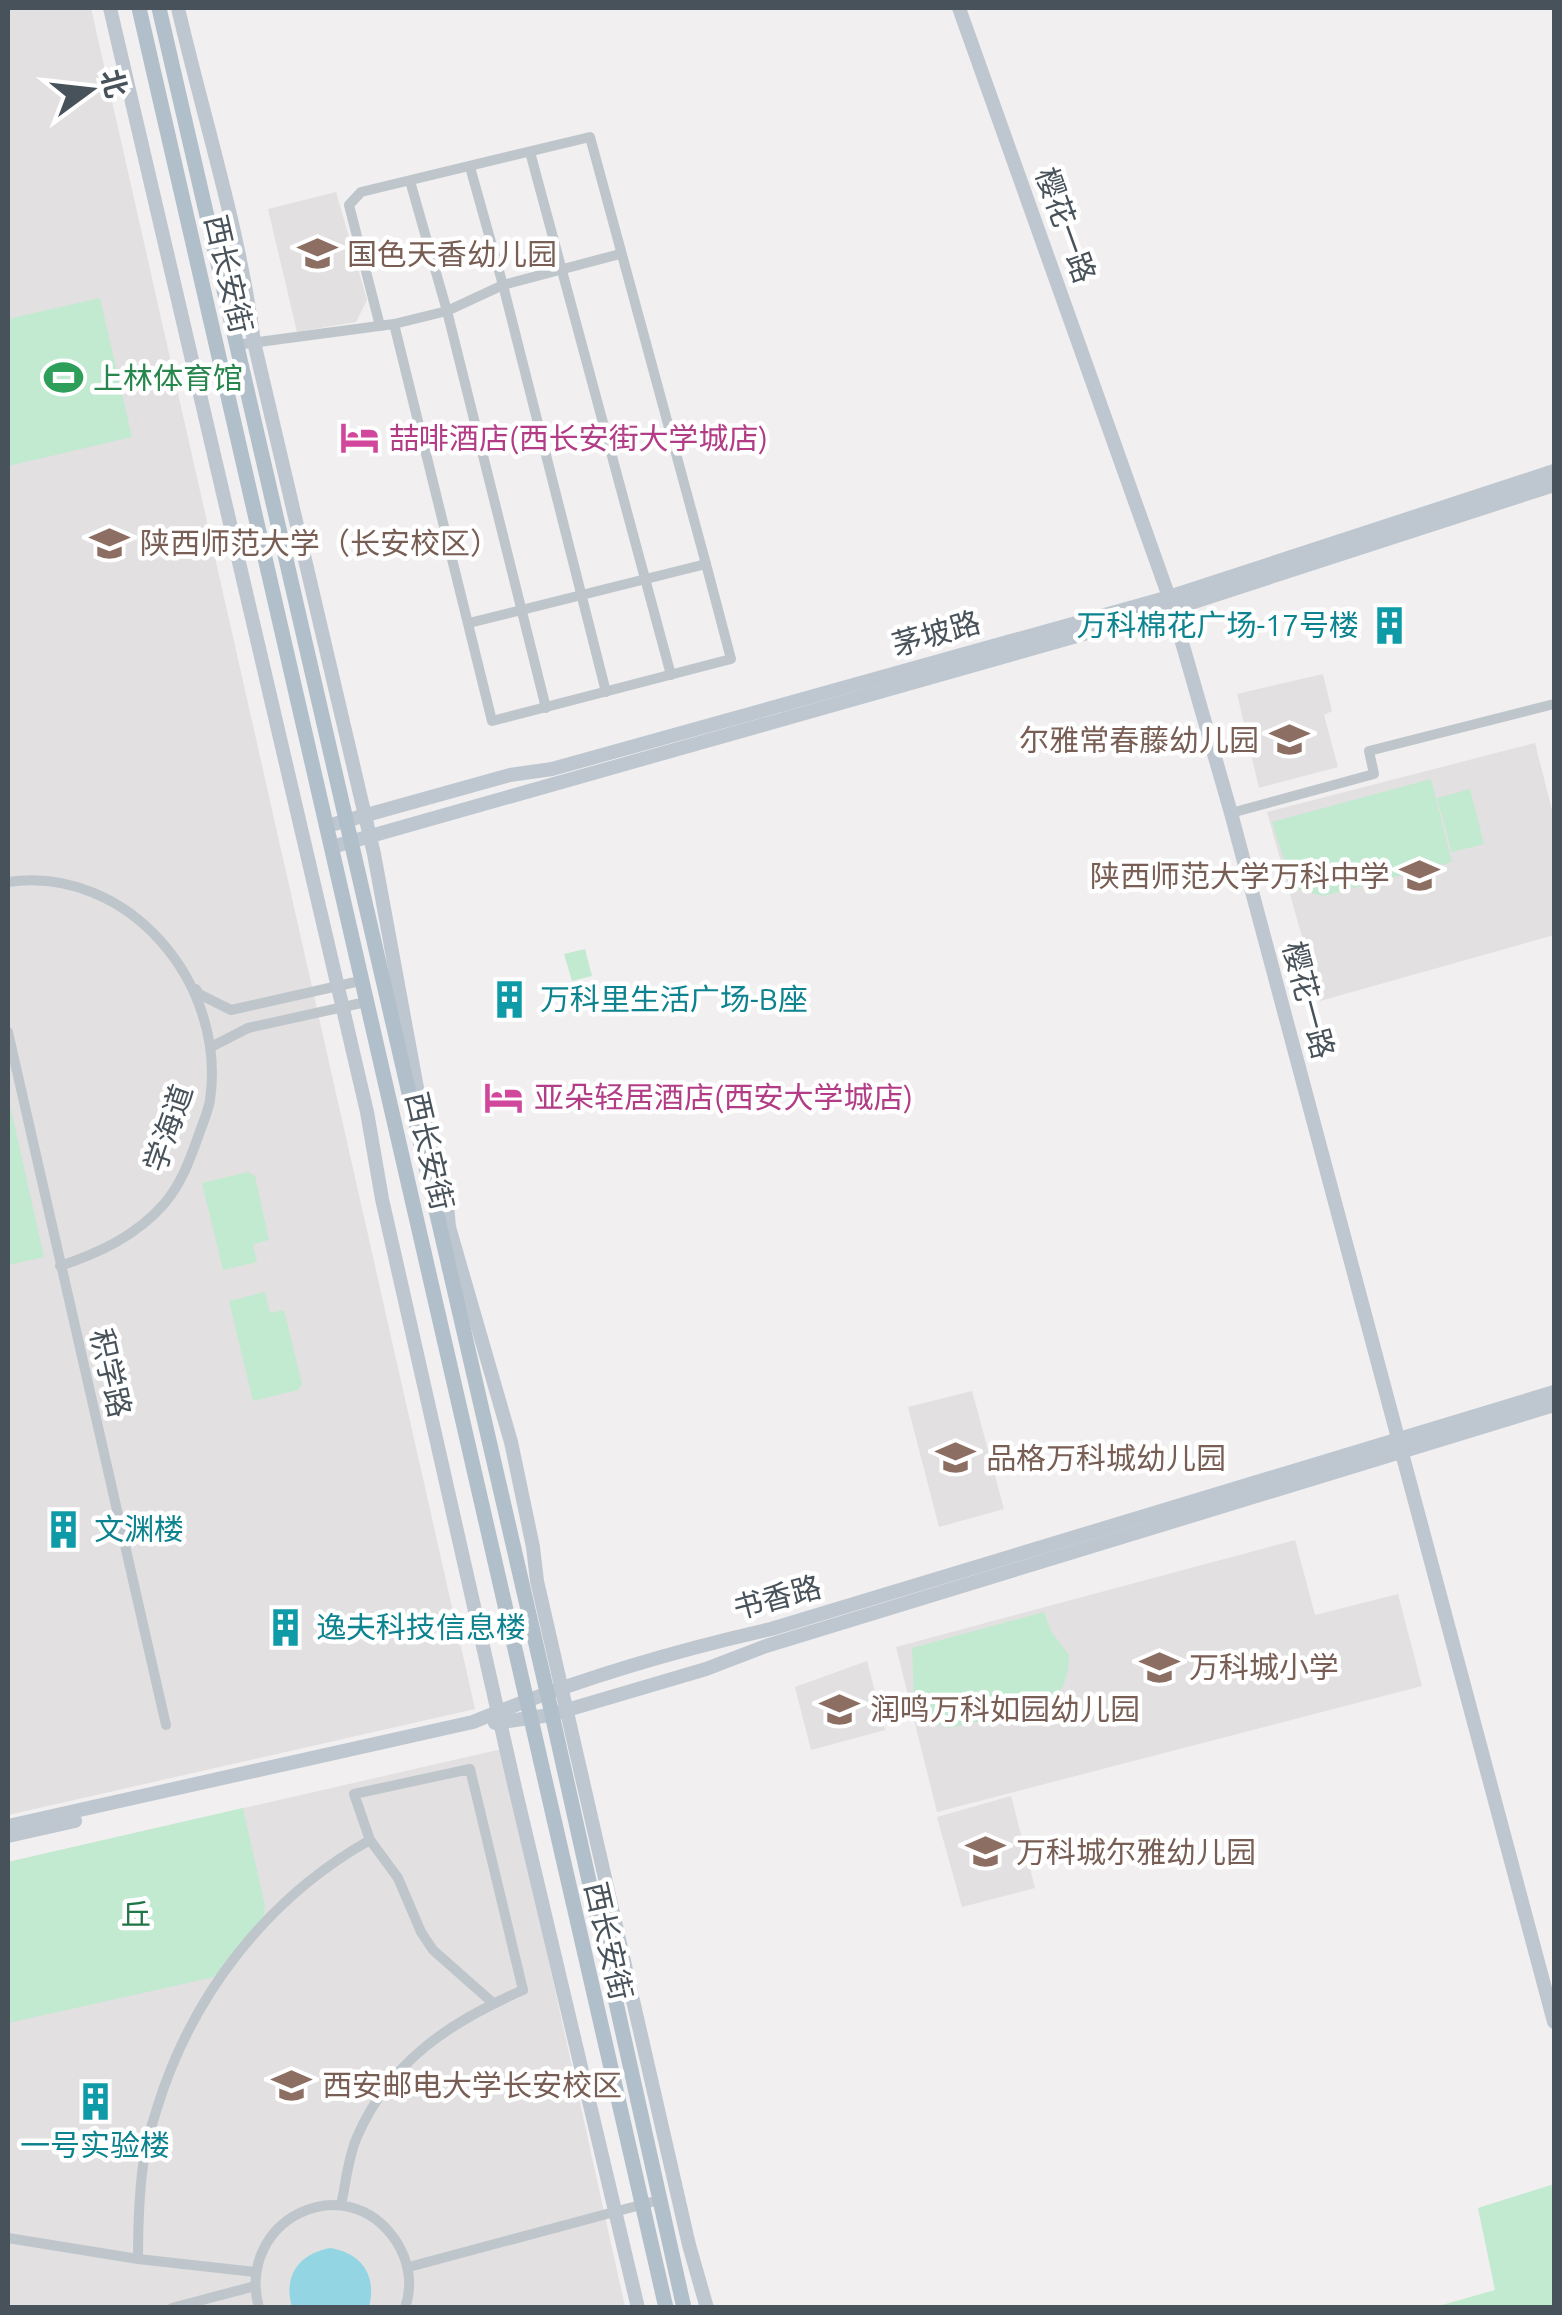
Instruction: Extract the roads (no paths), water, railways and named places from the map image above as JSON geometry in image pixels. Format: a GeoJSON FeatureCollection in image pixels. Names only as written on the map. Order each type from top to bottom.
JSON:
{"type":"FeatureCollection","features":[{"type":"Feature","properties":{"kind":"main road","name":"西长安街"},"geometry":{"type":"LineString","coordinates":[[140,8],[666,2308]]}},
{"type":"Feature","properties":{"kind":"main road","name":"西长安街"},"geometry":{"type":"LineString","coordinates":[[158,8],[344,821],[554,1690],[684,2308]]}},
{"type":"Feature","properties":{"kind":"street"},"geometry":{"type":"LineString","coordinates":[[110,8],[338,987],[499,1717],[638,2308]]}},
{"type":"Feature","properties":{"kind":"street"},"geometry":{"type":"LineString","coordinates":[[178,8],[205,125],[227,194],[245,275],[254,342],[370,836],[418,1088],[446,1194],[449,1228],[510,1442],[554,1690]]}},
{"type":"Feature","properties":{"kind":"street","name":"樱花一路"},"geometry":{"type":"LineString","coordinates":[[959,8],[1170,603],[1231,813],[1554,2022]]}},
{"type":"Feature","properties":{"kind":"street"},"geometry":{"type":"LineString","coordinates":[[380,326],[349,205],[361,192],[590,137],[732,659],[492,721],[394,324]]}},
{"type":"Feature","properties":{"kind":"street"},"geometry":{"type":"LineString","coordinates":[[530,152],[671,675]]}},
{"type":"Feature","properties":{"kind":"street"},"geometry":{"type":"LineString","coordinates":[[470,167],[504,285],[606,692]]}},
{"type":"Feature","properties":{"kind":"street"},"geometry":{"type":"LineString","coordinates":[[410,181],[447,311],[546,708]]}},
{"type":"Feature","properties":{"kind":"street"},"geometry":{"type":"LineString","coordinates":[[236,345],[394,324],[447,311],[504,285],[620,254]]}},
{"type":"Feature","properties":{"kind":"street","name":"茅坡路"},"geometry":{"type":"LineString","coordinates":[[327,826],[510,774],[552,769],[1170,603],[1554,471]]}},
{"type":"Feature","properties":{"kind":"street","name":"茅坡路"},"geometry":{"type":"LineString","coordinates":[[332,847],[1170,603],[1554,484]]}},
{"type":"Feature","properties":{"kind":"street"},"geometry":{"type":"LineString","coordinates":[[470,623],[706,564]]}},
{"type":"Feature","properties":{"kind":"street"},"geometry":{"type":"LineString","coordinates":[[1231,813],[1374,774],[1370,751],[1554,704]]}},
{"type":"Feature","properties":{"kind":"street"},"geometry":{"type":"LineString","coordinates":[[408,803],[414,824]]}},
{"type":"Feature","properties":{"kind":"street"},"geometry":{"type":"LineString","coordinates":[[8,882],[44,882],[99,895],[146,925],[182,965],[199,994],[231,1010],[360,981]]}},
{"type":"Feature","properties":{"kind":"street","name":"学海道"},"geometry":{"type":"LineString","coordinates":[[60,1266],[115,1244],[163,1205],[182,1180],[210,1102],[211,1048],[200,1004],[182,965]]}},
{"type":"Feature","properties":{"kind":"street"},"geometry":{"type":"LineString","coordinates":[[211,1048],[248,1028],[366,1002]]}},
{"type":"Feature","properties":{"kind":"street","name":"积学路"},"geometry":{"type":"LineString","coordinates":[[8,1032],[166,1726]]}},
{"type":"Feature","properties":{"kind":"street","name":"书香路"},"geometry":{"type":"LineString","coordinates":[[8,1826],[473,1722],[558,1713],[1400,1446],[1554,1392]]}},
{"type":"Feature","properties":{"kind":"street","name":"书香路"},"geometry":{"type":"LineString","coordinates":[[8,1836],[499,1717],[527,1699],[705,1644],[771,1629],[1554,1405]]}},
{"type":"Feature","properties":{"kind":"street"},"geometry":{"type":"LineString","coordinates":[[558,1713],[707,2308]]}},
{"type":"Feature","properties":{"kind":"street"},"geometry":{"type":"LineString","coordinates":[[341,2205],[355,2140],[382,2088],[432,2040],[523,1990],[470,1769],[354,1794],[370,1840],[398,1878],[432,1950],[493,2004]]}},
{"type":"Feature","properties":{"kind":"street"},"geometry":{"type":"LineString","coordinates":[[138,2259],[145,2149],[170,2067],[208,1994],[251,1936],[278,1908],[318,1872],[370,1840]]}},
{"type":"Feature","properties":{"kind":"street"},"geometry":{"type":"LineString","coordinates":[[408,2267],[660,2200]]}},
{"type":"Feature","properties":{"kind":"street"},"geometry":{"type":"LineString","coordinates":[[259,2308],[255,2272],[262,2249],[276,2229],[294,2214],[317,2206],[341,2205],[367,2213],[388,2229],[403,2251],[408,2267],[405,2308]]}},
{"type":"Feature","properties":{"kind":"street"},"geometry":{"type":"LineString","coordinates":[[8,2238],[138,2259],[255,2272]]}},
{"type":"Feature","properties":{"kind":"street"},"geometry":{"type":"LineString","coordinates":[[172,2308],[254,2286]]}},
{"type":"Feature","properties":{"kind":"water"},"geometry":{"type":"Polygon","coordinates":[[[330,2248],[351,2255],[364,2268],[371,2285],[369,2307],[292,2307],[290,2286],[296,2268],[309,2256],[330,2248]]]}},
{"type":"Feature","properties":{"kind":"place","name":"国色天香幼儿园"},"geometry":{"type":"Point","coordinates":[317,254]}},
{"type":"Feature","properties":{"kind":"place","name":"上林体育馆"},"geometry":{"type":"Point","coordinates":[63,378]}},
{"type":"Feature","properties":{"kind":"place","name":"喆啡酒店(西长安街大学城店)"},"geometry":{"type":"Point","coordinates":[359,438]}},
{"type":"Feature","properties":{"kind":"place","name":"陕西师范大学（长安校区）"},"geometry":{"type":"Point","coordinates":[110,543]}},
{"type":"Feature","properties":{"kind":"place","name":"万科棉花广场-17号楼"},"geometry":{"type":"Point","coordinates":[1389,625]}},
{"type":"Feature","properties":{"kind":"place","name":"尔雅常春藤幼儿园"},"geometry":{"type":"Point","coordinates":[1289,740]}},
{"type":"Feature","properties":{"kind":"place","name":"陕西师范大学万科中学"},"geometry":{"type":"Point","coordinates":[1420,876]}},
{"type":"Feature","properties":{"kind":"place","name":"万科里生活广场-B座"},"geometry":{"type":"Point","coordinates":[510,999]}},
{"type":"Feature","properties":{"kind":"place","name":"亚朵轻居酒店(西安大学城店)"},"geometry":{"type":"Point","coordinates":[504,1097]}},
{"type":"Feature","properties":{"kind":"place","name":"品格万科城幼儿园"},"geometry":{"type":"Point","coordinates":[956,1458]}},
{"type":"Feature","properties":{"kind":"place","name":"文渊楼"},"geometry":{"type":"Point","coordinates":[64,1529]}},
{"type":"Feature","properties":{"kind":"place","name":"逸夫科技信息楼"},"geometry":{"type":"Point","coordinates":[286,1627]}},
{"type":"Feature","properties":{"kind":"place","name":"万科城小学"},"geometry":{"type":"Point","coordinates":[1159,1667]}},
{"type":"Feature","properties":{"kind":"place","name":"润鸣万科如园幼儿园"},"geometry":{"type":"Point","coordinates":[840,1709]}},
{"type":"Feature","properties":{"kind":"place","name":"万科城尔雅幼儿园"},"geometry":{"type":"Point","coordinates":[986,1852]}},
{"type":"Feature","properties":{"kind":"place","name":"西安邮电大学长安校区"},"geometry":{"type":"Point","coordinates":[292,2085]}},
{"type":"Feature","properties":{"kind":"place","name":"一号实验楼"},"geometry":{"type":"Point","coordinates":[95,2101]}},
{"type":"Feature","properties":{"kind":"park label","name":"丘"},"geometry":{"type":"Point","coordinates":[136,1914]}}]}
